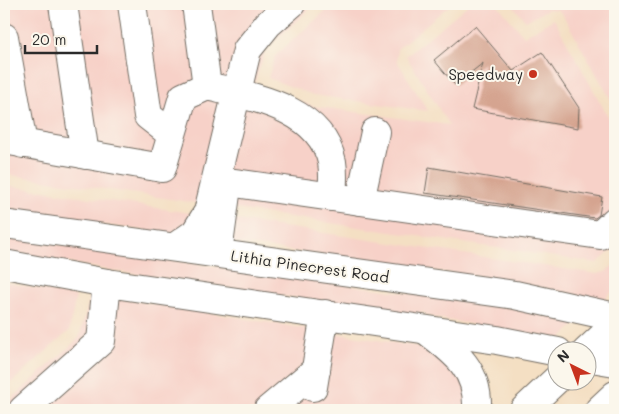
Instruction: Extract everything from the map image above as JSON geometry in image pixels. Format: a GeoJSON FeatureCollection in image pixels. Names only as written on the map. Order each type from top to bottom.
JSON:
{"type":"FeatureCollection","features":[{"type":"Feature","properties":{"kind":"main road"},"geometry":{"type":"LineString","coordinates":[[63,4],[85,155]]}},
{"type":"Feature","properties":{"kind":"main road"},"geometry":{"type":"LineString","coordinates":[[132,4],[148,116],[171,134]]}},
{"type":"Feature","properties":{"kind":"main road"},"geometry":{"type":"LineString","coordinates":[[196,4],[207,86]]}},
{"type":"Feature","properties":{"kind":"main road"},"geometry":{"type":"LineString","coordinates":[[176,247],[191,237],[204,221],[238,94],[247,50],[266,14],[290,4]]}},
{"type":"Feature","properties":{"kind":"main road"},"geometry":{"type":"LineString","coordinates":[[4,37],[13,142],[162,168],[171,134],[184,98],[207,86],[238,94],[296,114],[317,134],[331,161],[332,197]]}},
{"type":"Feature","properties":{"kind":"main road"},"geometry":{"type":"LineString","coordinates":[[218,252],[238,94]]}},
{"type":"Feature","properties":{"kind":"main road"},"geometry":{"type":"LineString","coordinates":[[360,201],[375,132]]}},
{"type":"Feature","properties":{"kind":"main road"},"geometry":{"type":"LineString","coordinates":[[228,182],[600,235],[615,221]]}},
{"type":"Feature","properties":{"kind":"main road","name":"Lithia Pinecrest Road"},"geometry":{"type":"LineString","coordinates":[[4,224],[218,252],[515,295],[615,317]]}},
{"type":"Feature","properties":{"kind":"main road"},"geometry":{"type":"LineString","coordinates":[[4,264],[107,283],[325,314],[546,350]]}},
{"type":"Feature","properties":{"kind":"main road"},"geometry":{"type":"LineString","coordinates":[[23,410],[101,341],[107,283]]}},
{"type":"Feature","properties":{"kind":"main road"},"geometry":{"type":"LineString","coordinates":[[268,410],[315,379],[325,314]]}},
{"type":"Feature","properties":{"kind":"main road"},"geometry":{"type":"LineString","coordinates":[[596,343],[615,325]]}},
{"type":"Feature","properties":{"kind":"main road"},"geometry":{"type":"LineString","coordinates":[[425,330],[460,357],[470,373],[478,395],[477,410]]}},
{"type":"Feature","properties":{"kind":"main road"},"geometry":{"type":"LineString","coordinates":[[596,359],[615,362]]}},
{"type":"Feature","properties":{"kind":"main road"},"geometry":{"type":"LineString","coordinates":[[524,410],[546,389]]}},
{"type":"Feature","properties":{"kind":"main road"},"geometry":{"type":"LineString","coordinates":[[599,410],[615,395]]}},
{"type":"Feature","properties":{"kind":"shaded area"},"geometry":{"type":"Polygon","coordinates":[[[4,4],[315,4],[266,49],[254,84],[312,106],[449,125],[406,56],[469,4],[497,4],[524,36],[554,19],[615,129],[615,248],[597,263],[4,174],[4,4]]]}},
{"type":"Feature","properties":{"kind":"shaded area"},"geometry":{"type":"Polygon","coordinates":[[[333,4],[451,4],[397,49],[397,61],[428,111],[313,95],[268,78],[275,56],[333,4]]]}},
{"type":"Feature","properties":{"kind":"shaded area"},"geometry":{"type":"Polygon","coordinates":[[[511,4],[615,4],[615,107],[563,15],[558,10],[548,9],[526,21],[511,4]]]}},
{"type":"Feature","properties":{"kind":"shaded area"},"geometry":{"type":"Polygon","coordinates":[[[4,185],[597,274],[605,272],[615,264],[615,289],[602,301],[516,282],[4,211],[4,185]]]}},
{"type":"Feature","properties":{"kind":"shaded area"},"geometry":{"type":"Polygon","coordinates":[[[4,237],[514,308],[578,322],[560,339],[429,317],[422,311],[418,316],[108,270],[4,251],[4,237]]]}},
{"type":"Feature","properties":{"kind":"shaded area"},"geometry":{"type":"Polygon","coordinates":[[[4,282],[76,296],[69,331],[4,389],[4,282]]]}},
{"type":"Feature","properties":{"kind":"shaded area"},"geometry":{"type":"Polygon","coordinates":[[[91,294],[433,349],[462,373],[473,410],[4,410],[4,406],[79,338],[91,294]]]}},
{"type":"Feature","properties":{"kind":"building","name":"Speedway"},"geometry":{"type":"Polygon","coordinates":[[[475,26],[513,71],[542,52],[579,108],[578,128],[472,109],[483,63],[455,85],[434,60],[475,26]]]}},
{"type":"Feature","properties":{"kind":"building"},"geometry":{"type":"Polygon","coordinates":[[[429,167],[602,197],[599,215],[595,218],[425,193],[429,167]]]}},
{"type":"Feature","properties":{"kind":"place","name":"Speedway"},"geometry":{"type":"Point","coordinates":[533,74]}}]}
